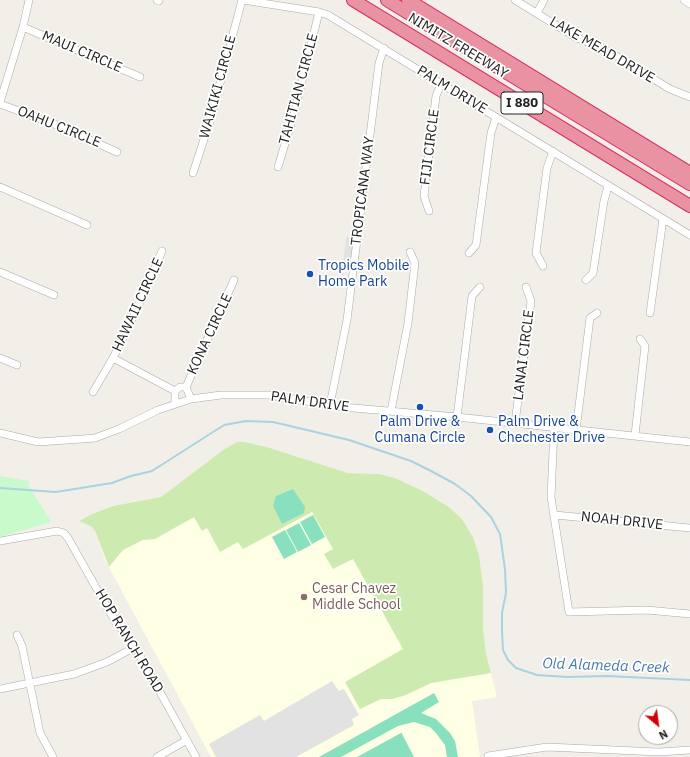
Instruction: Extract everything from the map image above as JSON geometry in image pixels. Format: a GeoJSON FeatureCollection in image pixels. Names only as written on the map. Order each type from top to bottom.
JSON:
{"type":"FeatureCollection","features":[{"type":"Feature","properties":{"kind":"highway","name":"NIMITZ FREEWAY"},"geometry":{"type":"LineString","coordinates":[[354,0],[690,206]]}},
{"type":"Feature","properties":{"kind":"highway","name":"I 880"},"geometry":{"type":"LineString","coordinates":[[387,0],[690,184]]}},
{"type":"Feature","properties":{"kind":"highway","name":"NIMITZ FREEWAY"},"geometry":{"type":"LineString","coordinates":[[408,0],[690,173]]}},
{"type":"Feature","properties":{"kind":"street"},"geometry":{"type":"LineString","coordinates":[[0,103],[23,27],[29,0]]}},
{"type":"Feature","properties":{"kind":"street","name":"PALM DRIVE"},"geometry":{"type":"LineString","coordinates":[[242,0],[319,12],[328,15],[690,235]]}},
{"type":"Feature","properties":{"kind":"street","name":"WAIKIKI CIRCLE"},"geometry":{"type":"LineString","coordinates":[[193,173],[210,121],[242,0]]}},
{"type":"Feature","properties":{"kind":"street","name":"LAKE MEAD DRIVE"},"geometry":{"type":"LineString","coordinates":[[515,0],[577,38],[603,48],[670,89],[690,97]]}},
{"type":"Feature","properties":{"kind":"street"},"geometry":{"type":"LineString","coordinates":[[537,13],[544,0]]}},
{"type":"Feature","properties":{"kind":"street"},"geometry":{"type":"LineString","coordinates":[[684,0],[690,4]]}},
{"type":"Feature","properties":{"kind":"street","name":"TAHITIAN CIRCLE"},"geometry":{"type":"LineString","coordinates":[[278,167],[294,114],[319,12]]}},
{"type":"Feature","properties":{"kind":"street","name":"MAUI CIRCLE"},"geometry":{"type":"LineString","coordinates":[[23,27],[140,77]]}},
{"type":"Feature","properties":{"kind":"street","name":"TROPICANA WAY"},"geometry":{"type":"LineString","coordinates":[[330,405],[347,320],[379,63],[384,48]]}},
{"type":"Feature","properties":{"kind":"street","name":"FIJI CIRCLE"},"geometry":{"type":"LineString","coordinates":[[429,211],[424,196],[436,96],[441,84]]}},
{"type":"Feature","properties":{"kind":"street","name":"OAHU CIRCLE"},"geometry":{"type":"LineString","coordinates":[[0,103],[54,124],[117,152]]}},
{"type":"Feature","properties":{"kind":"street"},"geometry":{"type":"LineString","coordinates":[[469,253],[476,245],[491,133],[496,117]]}},
{"type":"Feature","properties":{"kind":"street"},"geometry":{"type":"LineString","coordinates":[[542,266],[536,253],[547,168],[553,152]]}},
{"type":"Feature","properties":{"kind":"street"},"geometry":{"type":"LineString","coordinates":[[586,280],[593,273],[604,201],[608,186]]}},
{"type":"Feature","properties":{"kind":"street"},"geometry":{"type":"LineString","coordinates":[[0,187],[87,225]]}},
{"type":"Feature","properties":{"kind":"street"},"geometry":{"type":"LineString","coordinates":[[650,312],[663,219]]}},
{"type":"Feature","properties":{"kind":"street","name":"HAWAII CIRCLE"},"geometry":{"type":"LineString","coordinates":[[93,392],[113,358],[137,309],[162,251]]}},
{"type":"Feature","properties":{"kind":"street"},"geometry":{"type":"LineString","coordinates":[[391,411],[408,323],[415,263],[410,252]]}},
{"type":"Feature","properties":{"kind":"street"},"geometry":{"type":"LineString","coordinates":[[0,272],[54,295]]}},
{"type":"Feature","properties":{"kind":"street","name":"KONA CIRCLE"},"geometry":{"type":"LineString","coordinates":[[186,387],[234,280]]}},
{"type":"Feature","properties":{"kind":"street"},"geometry":{"type":"LineString","coordinates":[[457,417],[472,296],[480,287]]}},
{"type":"Feature","properties":{"kind":"street","name":"LANAI CIRCLE"},"geometry":{"type":"LineString","coordinates":[[515,423],[531,301],[526,287]]}},
{"type":"Feature","properties":{"kind":"street"},"geometry":{"type":"LineString","coordinates":[[576,430],[590,318],[597,313]]}},
{"type":"Feature","properties":{"kind":"street"},"geometry":{"type":"LineString","coordinates":[[635,436],[645,346],[640,339]]}},
{"type":"Feature","properties":{"kind":"street"},"geometry":{"type":"LineString","coordinates":[[0,358],[17,365]]}},
{"type":"Feature","properties":{"kind":"street","name":"HAWAII CIRCLE"},"geometry":{"type":"LineString","coordinates":[[113,358],[175,391]]}},
{"type":"Feature","properties":{"kind":"street"},"geometry":{"type":"LineString","coordinates":[[175,404],[175,391],[180,387],[186,387],[191,399]]}},
{"type":"Feature","properties":{"kind":"street","name":"PALM DRIVE"},"geometry":{"type":"LineString","coordinates":[[0,432],[38,442],[95,438],[175,404],[191,399],[221,395],[269,395],[330,405],[690,442]]}},
{"type":"Feature","properties":{"kind":"street"},"geometry":{"type":"LineString","coordinates":[[554,428],[551,497],[569,612],[647,610],[690,614]]}},
{"type":"Feature","properties":{"kind":"street","name":"NOAH DRIVE"},"geometry":{"type":"LineString","coordinates":[[555,515],[690,528]]}},
{"type":"Feature","properties":{"kind":"street","name":"HOP RANCH ROAD"},"geometry":{"type":"LineString","coordinates":[[0,541],[57,531],[64,533],[114,621],[135,647],[196,757]]}},
{"type":"Feature","properties":{"kind":"street"},"geometry":{"type":"LineString","coordinates":[[17,635],[22,646],[40,733],[53,757]]}},
{"type":"Feature","properties":{"kind":"street"},"geometry":{"type":"LineString","coordinates":[[0,689],[74,674],[107,662],[135,647]]}},
{"type":"Feature","properties":{"kind":"street"},"geometry":{"type":"LineString","coordinates":[[157,757],[187,740]]}},
{"type":"Feature","properties":{"kind":"street"},"geometry":{"type":"LineString","coordinates":[[488,756],[547,747],[659,752],[690,750]]}},
{"type":"Feature","properties":{"kind":"shaded area"},"geometry":{"type":"Polygon","coordinates":[[[346,237],[354,238],[350,265],[343,264],[346,237]]]}},
{"type":"Feature","properties":{"kind":"shaded area","name":"Cesar Chavez Middle School"},"geometry":{"type":"Polygon","coordinates":[[[237,442],[245,442],[267,447],[348,473],[379,474],[395,478],[423,491],[449,507],[462,519],[473,537],[479,555],[483,585],[483,628],[486,654],[497,697],[472,701],[480,757],[211,757],[105,560],[95,531],[92,527],[79,521],[113,506],[161,497],[223,450],[237,442]]]}},
{"type":"Feature","properties":{"kind":"shaded area"},"geometry":{"type":"Polygon","coordinates":[[[332,681],[339,691],[344,689],[359,715],[352,719],[354,725],[296,757],[216,757],[209,744],[260,715],[264,721],[332,681]]]}},
{"type":"Feature","properties":{"kind":"green space"},"geometry":{"type":"Polygon","coordinates":[[[237,442],[245,442],[267,447],[348,473],[379,474],[395,478],[423,491],[449,507],[462,519],[473,537],[479,555],[483,585],[483,628],[486,654],[491,673],[431,683],[406,695],[392,699],[381,699],[360,709],[345,682],[403,649],[353,559],[333,569],[324,554],[333,549],[312,512],[243,549],[238,542],[220,552],[207,528],[202,531],[194,517],[155,539],[143,540],[123,550],[109,567],[95,531],[92,527],[79,521],[113,506],[161,497],[223,450],[237,442]]]}},
{"type":"Feature","properties":{"kind":"green space"},"geometry":{"type":"Polygon","coordinates":[[[0,476],[29,481],[29,486],[51,522],[0,537],[0,476]]]}},
{"type":"Feature","properties":{"kind":"green space"},"geometry":{"type":"Polygon","coordinates":[[[293,489],[305,507],[304,513],[282,524],[273,506],[276,496],[293,489]]]}},
{"type":"Feature","properties":{"kind":"green space"},"geometry":{"type":"Polygon","coordinates":[[[313,515],[325,537],[312,544],[300,522],[313,515]]]}},
{"type":"Feature","properties":{"kind":"green space"},"geometry":{"type":"Polygon","coordinates":[[[299,523],[311,545],[298,552],[286,530],[299,523]]]}},
{"type":"Feature","properties":{"kind":"green space"},"geometry":{"type":"Polygon","coordinates":[[[285,530],[297,552],[284,559],[272,537],[285,530]]]}},
{"type":"Feature","properties":{"kind":"green space"},"geometry":{"type":"Polygon","coordinates":[[[434,693],[439,702],[421,713],[436,719],[450,733],[455,741],[458,757],[447,757],[445,745],[436,733],[430,727],[414,722],[398,726],[341,757],[319,757],[434,693]]]}},
{"type":"Feature","properties":{"kind":"green space"},"geometry":{"type":"Polygon","coordinates":[[[401,733],[414,757],[357,757],[401,733]]]}},
{"type":"Feature","properties":{"kind":"waterway","name":"Old Alameda Creek"},"geometry":{"type":"LineString","coordinates":[[0,488],[56,492],[112,483],[131,476],[152,471],[224,425],[246,421],[273,422],[349,440],[411,461],[455,484],[471,496],[491,517],[500,534],[505,569],[506,593],[502,613],[503,650],[508,660],[516,668],[537,675],[567,677],[607,676],[690,680]]}},
{"type":"Feature","properties":{"kind":"place","name":"Tropics Mobile Home Park"},"geometry":{"type":"Point","coordinates":[310,274]}},
{"type":"Feature","properties":{"kind":"place","name":"Palm Drive & Cumana Circle"},"geometry":{"type":"Point","coordinates":[420,407]}},
{"type":"Feature","properties":{"kind":"place","name":"Palm Drive & Chechester Drive"},"geometry":{"type":"Point","coordinates":[490,430]}},
{"type":"Feature","properties":{"kind":"place","name":"Cesar Chavez Middle School"},"geometry":{"type":"Point","coordinates":[304,597]}}]}
